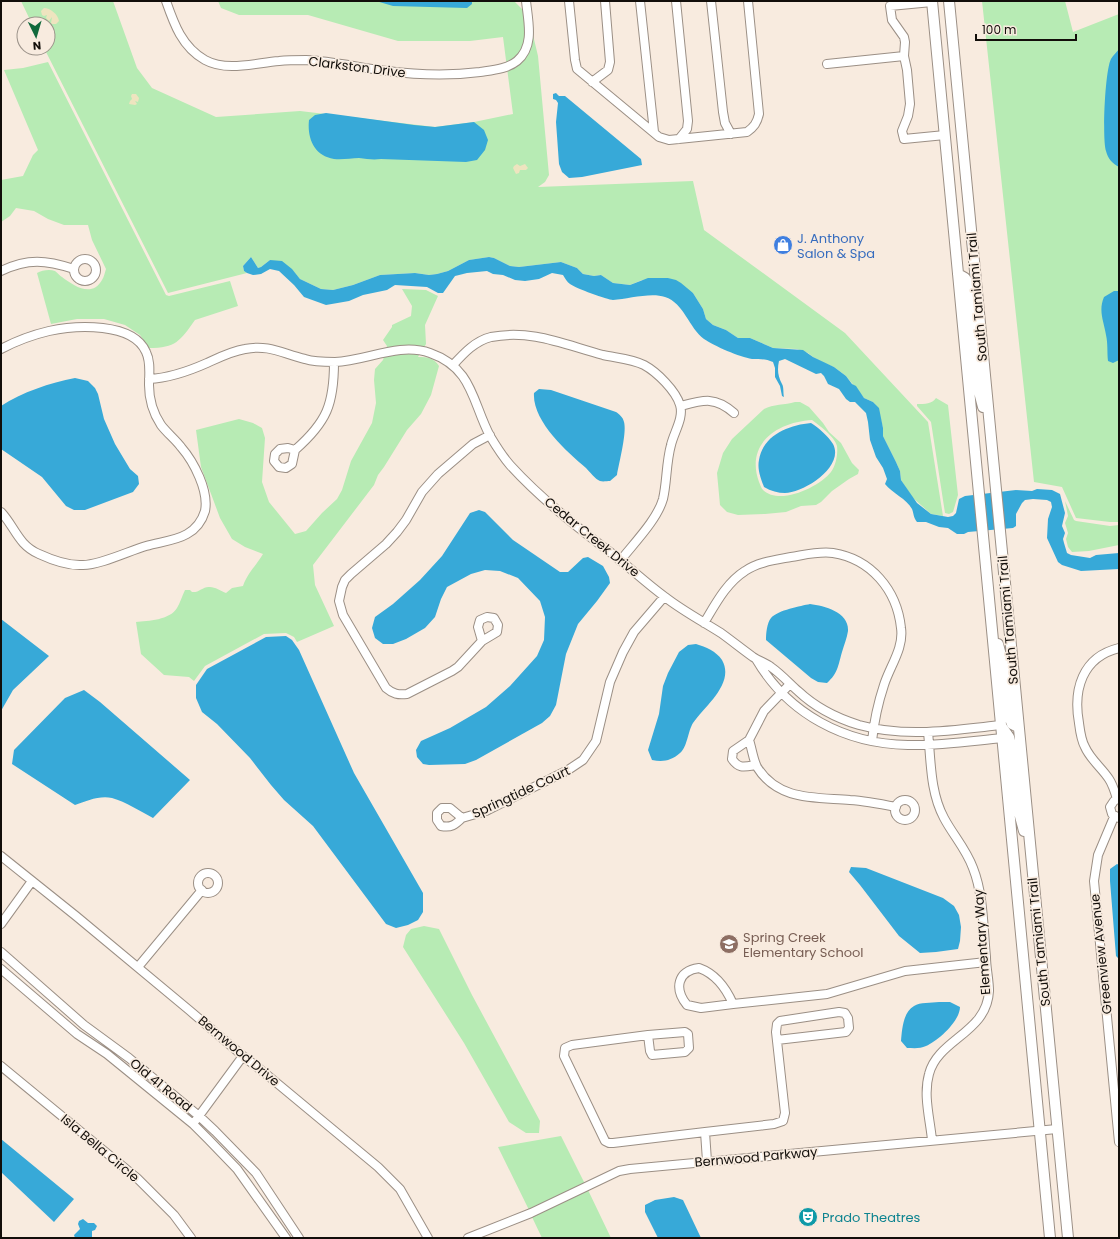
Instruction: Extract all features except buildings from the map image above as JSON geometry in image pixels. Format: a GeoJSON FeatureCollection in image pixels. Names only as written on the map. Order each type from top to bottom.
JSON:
{"type":"FeatureCollection","features":[{"type":"Feature","properties":{"kind":"main road","name":"South Tamiami Trail"},"geometry":{"type":"LineString","coordinates":[[949,1],[1068,1238]]}},
{"type":"Feature","properties":{"kind":"main road","name":"South Tamiami Trail"},"geometry":{"type":"LineString","coordinates":[[932,2],[1050,1238]]}},
{"type":"Feature","properties":{"kind":"main road"},"geometry":{"type":"LineString","coordinates":[[958,274],[965,278],[967,282],[977,384],[991,440]]}},
{"type":"Feature","properties":{"kind":"main road"},"geometry":{"type":"LineString","coordinates":[[991,621],[1003,663],[1010,719],[1012,724],[1018,727]]}},
{"type":"Feature","properties":{"kind":"main road"},"geometry":{"type":"LineString","coordinates":[[1001,725],[1008,736],[1012,748],[1017,805],[1031,860]]}},
{"type":"Feature","properties":{"kind":"street","name":"Clarkston Drive"},"geometry":{"type":"LineString","coordinates":[[166,1],[174,24],[185,44],[198,55],[212,63],[227,66],[304,60],[393,72],[442,75],[497,70],[512,65],[518,60],[526,49],[530,35],[526,1]]}},
{"type":"Feature","properties":{"kind":"street"},"geometry":{"type":"LineString","coordinates":[[569,1],[577,69],[663,139],[679,139],[747,132],[753,128],[757,122],[759,114],[748,1]]}},
{"type":"Feature","properties":{"kind":"street"},"geometry":{"type":"LineString","coordinates":[[592,82],[608,70],[610,62],[604,1]]}},
{"type":"Feature","properties":{"kind":"street"},"geometry":{"type":"LineString","coordinates":[[640,1],[654,132]]}},
{"type":"Feature","properties":{"kind":"street"},"geometry":{"type":"LineString","coordinates":[[676,1],[688,121],[686,129],[679,139]]}},
{"type":"Feature","properties":{"kind":"street"},"geometry":{"type":"LineString","coordinates":[[712,1],[723,112],[725,123],[731,134]]}},
{"type":"Feature","properties":{"kind":"street"},"geometry":{"type":"LineString","coordinates":[[932,2],[890,6],[892,20],[904,37],[905,42],[904,56],[907,70],[910,104],[908,116],[902,131],[904,139],[945,135]]}},
{"type":"Feature","properties":{"kind":"street"},"geometry":{"type":"LineString","coordinates":[[827,64],[904,56]]}},
{"type":"Feature","properties":{"kind":"street"},"geometry":{"type":"LineString","coordinates":[[1,271],[11,266],[32,261],[55,263],[74,269]]}},
{"type":"Feature","properties":{"kind":"street"},"geometry":{"type":"LineString","coordinates":[[1,349],[27,337],[56,330],[86,327],[116,331],[131,335],[142,345],[148,358],[151,403],[157,418],[165,430],[186,454],[204,490],[206,504],[201,520],[192,531],[178,538],[148,545],[98,563],[84,566],[45,557],[31,550],[20,540],[8,520],[1,512]]}},
{"type":"Feature","properties":{"kind":"street"},"geometry":{"type":"LineString","coordinates":[[453,365],[468,349],[491,337],[518,335],[548,338],[605,355],[631,360],[646,366],[676,394],[681,406],[680,418],[669,453],[665,490],[660,508],[620,561]]}},
{"type":"Feature","properties":{"kind":"street","name":"Cedar Creek Drive"},"geometry":{"type":"LineString","coordinates":[[149,379],[170,377],[208,363],[228,353],[251,348],[275,349],[304,359],[319,362],[334,362],[401,350],[416,350],[432,353],[453,365],[463,376],[471,390],[490,435],[511,466],[558,512],[664,597],[742,648],[756,659],[774,669],[812,703],[846,721],[874,728],[904,732],[928,732],[1001,725]]}},
{"type":"Feature","properties":{"kind":"street"},"geometry":{"type":"LineString","coordinates":[[295,450],[311,435],[325,415],[333,392],[334,362]]}},
{"type":"Feature","properties":{"kind":"street"},"geometry":{"type":"LineString","coordinates":[[681,406],[704,400],[712,401],[727,407],[734,413]]}},
{"type":"Feature","properties":{"kind":"street"},"geometry":{"type":"LineString","coordinates":[[482,641],[452,672],[407,694],[399,695],[392,693],[386,688],[343,615],[339,601],[345,580],[386,544],[397,532],[406,520],[422,492],[433,479],[473,444],[490,435]]}},
{"type":"Feature","properties":{"kind":"street"},"geometry":{"type":"LineString","coordinates":[[704,623],[731,582],[744,571],[760,563],[816,553],[826,553],[840,555],[869,568],[881,579],[891,593],[898,610],[902,636],[884,685],[872,741]]}},
{"type":"Feature","properties":{"kind":"street","name":"Springtide Court"},"geometry":{"type":"LineString","coordinates":[[462,818],[486,811],[568,770],[583,760],[596,741],[610,682],[623,652],[634,632],[664,597]]}},
{"type":"Feature","properties":{"kind":"street"},"geometry":{"type":"LineString","coordinates":[[1118,799],[1110,780],[1084,747],[1078,718],[1077,702],[1079,685],[1087,670],[1102,655],[1119,648]]}},
{"type":"Feature","properties":{"kind":"street","name":"Cedar Creek Drive"},"geometry":{"type":"LineString","coordinates":[[756,659],[763,672],[794,705],[820,723],[849,735],[892,744],[929,745],[1002,738]]}},
{"type":"Feature","properties":{"kind":"street"},"geometry":{"type":"LineString","coordinates":[[756,765],[743,767],[736,764],[732,758],[733,751],[749,740],[764,711],[790,684]]}},
{"type":"Feature","properties":{"kind":"street","name":"Elementary Way"},"geometry":{"type":"LineString","coordinates":[[928,732],[934,788],[939,808],[948,826],[969,858],[978,882],[989,989],[986,1006],[982,1015],[971,1028],[935,1060],[929,1074],[927,1097],[932,1140]]}},
{"type":"Feature","properties":{"kind":"street"},"geometry":{"type":"LineString","coordinates":[[749,740],[756,765],[770,782],[783,791],[808,797],[872,803],[896,807]]}},
{"type":"Feature","properties":{"kind":"street","name":"Greenview Avenue"},"geometry":{"type":"LineString","coordinates":[[1118,799],[1110,807],[1111,811],[1117,817],[1098,855],[1094,881],[1119,1142]]}},
{"type":"Feature","properties":{"kind":"street","name":"Bernwood Drive"},"geometry":{"type":"LineString","coordinates":[[1,856],[138,967],[378,1167],[400,1189],[428,1238]]}},
{"type":"Feature","properties":{"kind":"street"},"geometry":{"type":"LineString","coordinates":[[1,924],[32,882]]}},
{"type":"Feature","properties":{"kind":"street"},"geometry":{"type":"LineString","coordinates":[[138,967],[202,890]]}},
{"type":"Feature","properties":{"kind":"street","name":"Old 41 Road"},"geometry":{"type":"LineString","coordinates":[[1,952],[84,1025],[129,1058],[199,1116],[256,1174],[299,1238]]}},
{"type":"Feature","properties":{"kind":"street"},"geometry":{"type":"LineString","coordinates":[[733,1004],[728,992],[713,975],[707,971],[699,968],[691,969],[684,974],[680,981],[679,990],[681,998],[687,1005],[701,1008],[826,994],[905,971],[986,962]]}},
{"type":"Feature","properties":{"kind":"street","name":"Old 41 Road"},"geometry":{"type":"LineString","coordinates":[[1,969],[77,1034],[107,1054],[192,1124],[236,1169],[286,1238]]}},
{"type":"Feature","properties":{"kind":"street"},"geometry":{"type":"LineString","coordinates":[[648,1035],[652,1055],[685,1052],[689,1048],[688,1034],[685,1032],[648,1035],[572,1045],[564,1050],[566,1059],[604,1140],[609,1143],[774,1124],[783,1120],[785,1113],[777,1040],[777,1024],[782,1020],[839,1012],[845,1013],[848,1018],[849,1028],[846,1032],[777,1040]]}},
{"type":"Feature","properties":{"kind":"street"},"geometry":{"type":"LineString","coordinates":[[192,1124],[243,1056]]}},
{"type":"Feature","properties":{"kind":"street","name":"Isla Bella Circle"},"geometry":{"type":"LineString","coordinates":[[1,1066],[137,1178],[174,1214],[191,1238]]}},
{"type":"Feature","properties":{"kind":"street","name":"Bernwood Parkway"},"geometry":{"type":"LineString","coordinates":[[468,1238],[531,1214],[619,1171],[707,1161],[1057,1129]]}},
{"type":"Feature","properties":{"kind":"street"},"geometry":{"type":"LineString","coordinates":[[705,1132],[707,1161]]}},
{"type":"Feature","properties":{"kind":"green space"},"geometry":{"type":"Polygon","coordinates":[[[21,1],[113,1],[137,68],[152,88],[216,117],[300,111],[435,127],[474,122],[513,114],[503,37],[470,41],[398,41],[308,15],[239,15],[221,8],[218,1],[514,1],[523,10],[533,35],[538,56],[549,175],[545,182],[538,187],[693,181],[704,230],[845,333],[928,422],[943,516],[931,514],[912,497],[901,480],[900,471],[883,436],[883,428],[878,408],[873,402],[864,398],[846,376],[834,367],[824,363],[808,353],[797,349],[773,348],[750,338],[738,338],[726,330],[713,325],[706,319],[703,309],[693,293],[668,278],[642,280],[630,285],[613,283],[601,275],[594,276],[583,274],[577,268],[561,262],[519,267],[510,266],[489,257],[469,260],[448,271],[437,274],[429,275],[415,273],[380,275],[353,285],[333,290],[321,289],[300,279],[294,272],[270,260],[258,268],[251,257],[243,266],[244,271],[247,273],[168,293],[48,56],[56,56],[56,16],[28,16],[21,1]]]}},
{"type":"Feature","properties":{"kind":"green space"},"geometry":{"type":"Polygon","coordinates":[[[982,1],[1065,1],[1073,32],[1119,14],[1119,522],[1076,518],[1062,487],[1034,482],[982,1]]]}},
{"type":"Feature","properties":{"kind":"green space"},"geometry":{"type":"Polygon","coordinates":[[[48,62],[166,295],[169,296],[230,281],[238,306],[195,320],[176,342],[165,347],[158,348],[149,348],[140,335],[125,325],[104,319],[77,319],[51,324],[37,273],[46,270],[55,271],[61,277],[77,287],[88,289],[98,285],[103,279],[106,269],[92,240],[88,225],[64,225],[48,219],[34,211],[16,208],[10,216],[1,222],[1,180],[23,176],[33,155],[38,150],[4,70],[23,68],[48,62]]]}},
{"type":"Feature","properties":{"kind":"green space"},"geometry":{"type":"Polygon","coordinates":[[[402,289],[426,290],[438,296],[425,325],[426,344],[418,357],[430,358],[439,366],[431,395],[421,414],[407,430],[378,475],[374,485],[313,565],[315,585],[334,626],[297,642],[294,637],[286,633],[264,634],[205,666],[194,681],[189,677],[164,675],[141,654],[136,622],[158,619],[174,612],[185,590],[194,592],[210,587],[226,593],[232,588],[243,586],[263,554],[245,547],[232,539],[220,518],[201,467],[196,430],[239,419],[253,423],[262,428],[265,438],[262,482],[269,502],[295,534],[306,531],[337,499],[342,490],[351,461],[372,423],[376,403],[374,380],[375,369],[383,360],[387,346],[383,340],[392,325],[411,316],[412,306],[402,289]]]}},
{"type":"Feature","properties":{"kind":"green space"},"geometry":{"type":"Polygon","coordinates":[[[936,398],[948,405],[958,495],[953,512],[949,514],[945,513],[931,422],[917,406],[917,404],[930,403],[936,398]]]}},
{"type":"Feature","properties":{"kind":"green space"},"geometry":{"type":"Polygon","coordinates":[[[800,402],[809,407],[829,432],[841,443],[852,463],[859,470],[858,474],[832,491],[816,505],[801,506],[786,512],[765,514],[738,515],[727,512],[720,505],[717,473],[723,453],[732,439],[764,409],[771,406],[800,402]],[[812,420],[787,425],[777,430],[768,437],[761,446],[757,456],[756,468],[759,482],[763,490],[770,494],[779,496],[799,493],[809,489],[831,472],[836,459],[836,443],[830,435],[812,420]]]}},
{"type":"Feature","properties":{"kind":"green space"},"geometry":{"type":"Polygon","coordinates":[[[1065,501],[1074,520],[1076,521],[1110,526],[1119,525],[1119,545],[1089,551],[1072,552],[1068,547],[1066,539],[1068,533],[1065,523],[1068,516],[1065,501]]]}},
{"type":"Feature","properties":{"kind":"green space"},"geometry":{"type":"Polygon","coordinates":[[[424,926],[439,929],[472,995],[540,1121],[539,1133],[526,1133],[509,1122],[464,1043],[403,947],[406,935],[411,929],[424,926]]]}},
{"type":"Feature","properties":{"kind":"green space"},"geometry":{"type":"Polygon","coordinates":[[[561,1136],[585,1184],[529,1210],[498,1147],[561,1136]]]}},
{"type":"Feature","properties":{"kind":"green space"},"geometry":{"type":"Polygon","coordinates":[[[588,1190],[611,1238],[542,1238],[532,1217],[588,1190]]]}},
{"type":"Feature","properties":{"kind":"sand"},"geometry":{"type":"Polygon","coordinates":[[[44,8],[51,10],[57,16],[59,21],[56,24],[56,16],[44,16],[42,15],[41,11],[44,8]]]}},
{"type":"Feature","properties":{"kind":"sand"},"geometry":{"type":"Polygon","coordinates":[[[132,94],[136,94],[139,98],[138,102],[135,101],[137,104],[135,105],[129,104],[132,99],[132,94]]]}},
{"type":"Feature","properties":{"kind":"sand"},"geometry":{"type":"Polygon","coordinates":[[[517,164],[520,166],[525,164],[528,168],[526,170],[520,170],[519,173],[516,174],[513,168],[517,164]]]}},
{"type":"Feature","properties":{"kind":"water"},"geometry":{"type":"Polygon","coordinates":[[[376,1],[472,1],[472,4],[467,8],[393,6],[376,1]]]}},
{"type":"Feature","properties":{"kind":"water"},"geometry":{"type":"Polygon","coordinates":[[[1119,49],[1119,167],[1114,164],[1107,154],[1104,120],[1109,66],[1112,58],[1119,49]]]}},
{"type":"Feature","properties":{"kind":"water"},"geometry":{"type":"Polygon","coordinates":[[[556,93],[559,96],[565,96],[641,159],[642,165],[582,177],[569,178],[562,172],[559,164],[556,122],[558,103],[553,99],[553,94],[556,93]]]}},
{"type":"Feature","properties":{"kind":"water"},"geometry":{"type":"Polygon","coordinates":[[[326,113],[435,127],[474,122],[484,130],[488,140],[485,150],[477,160],[466,162],[359,158],[334,159],[321,154],[317,150],[313,145],[309,133],[309,120],[315,115],[326,113]]]}},
{"type":"Feature","properties":{"kind":"water"},"geometry":{"type":"Polygon","coordinates":[[[251,257],[258,268],[270,260],[282,261],[292,269],[300,279],[321,289],[333,290],[353,285],[380,275],[415,273],[429,275],[437,274],[448,271],[469,260],[489,257],[510,266],[519,267],[561,262],[577,268],[583,274],[594,276],[601,275],[613,283],[630,285],[648,278],[668,278],[676,280],[693,293],[703,309],[706,319],[713,325],[726,330],[738,338],[750,338],[773,348],[803,350],[813,357],[834,367],[846,376],[852,384],[856,386],[864,398],[873,402],[879,408],[883,436],[900,471],[901,480],[917,503],[931,514],[948,517],[953,516],[956,513],[959,499],[965,496],[1016,490],[1052,490],[1060,494],[1065,513],[1062,526],[1065,533],[1063,539],[1067,553],[1090,558],[1096,555],[1119,553],[1119,569],[1081,571],[1062,565],[1058,562],[1047,538],[1048,519],[1052,507],[1051,502],[1047,500],[1025,500],[1016,514],[1016,526],[1013,528],[957,534],[948,528],[939,527],[926,522],[917,522],[910,505],[885,484],[887,479],[883,468],[876,457],[870,440],[866,413],[855,402],[850,402],[839,389],[828,384],[821,373],[816,374],[785,359],[779,361],[778,367],[779,376],[783,385],[784,397],[782,396],[780,386],[775,377],[773,362],[741,356],[708,342],[694,329],[682,310],[672,300],[665,297],[646,295],[613,300],[573,286],[563,275],[552,273],[539,279],[525,281],[515,280],[487,271],[455,276],[443,293],[438,293],[427,287],[395,285],[387,290],[363,295],[349,301],[326,305],[304,297],[279,271],[270,269],[261,274],[253,275],[247,273],[244,271],[243,266],[251,257]]]}},
{"type":"Feature","properties":{"kind":"water"},"geometry":{"type":"Polygon","coordinates":[[[1114,291],[1119,291],[1119,360],[1113,363],[1108,361],[1107,342],[1102,316],[1102,302],[1104,297],[1114,291]]]}},
{"type":"Feature","properties":{"kind":"water"},"geometry":{"type":"Polygon","coordinates":[[[75,378],[88,381],[95,388],[98,394],[104,419],[115,444],[130,469],[138,476],[139,484],[133,492],[85,510],[74,510],[66,506],[42,477],[1,449],[1,406],[18,396],[36,389],[75,378]]]}},
{"type":"Feature","properties":{"kind":"water"},"geometry":{"type":"Polygon","coordinates":[[[539,389],[551,390],[616,412],[622,417],[625,427],[617,475],[610,481],[601,481],[596,479],[552,435],[545,425],[535,404],[534,393],[539,389]]]}},
{"type":"Feature","properties":{"kind":"water"},"geometry":{"type":"Polygon","coordinates":[[[811,423],[823,432],[833,444],[835,453],[828,470],[811,484],[793,492],[780,493],[764,487],[760,474],[759,460],[761,451],[766,444],[771,438],[786,429],[811,423]]]}},
{"type":"Feature","properties":{"kind":"water"},"geometry":{"type":"Polygon","coordinates":[[[479,510],[485,512],[513,540],[560,572],[568,572],[583,558],[588,557],[603,566],[609,577],[610,583],[578,624],[566,654],[556,705],[550,716],[542,723],[476,760],[465,764],[423,764],[417,757],[416,750],[421,741],[450,728],[486,707],[510,686],[537,656],[544,640],[545,617],[540,601],[518,578],[500,571],[485,570],[471,574],[447,587],[435,617],[425,628],[406,639],[393,644],[383,644],[375,638],[372,628],[375,617],[393,604],[420,580],[442,556],[470,513],[479,510]]]}},
{"type":"Feature","properties":{"kind":"water"},"geometry":{"type":"Polygon","coordinates":[[[810,604],[822,606],[835,611],[845,619],[847,624],[848,634],[837,669],[827,683],[818,682],[811,678],[766,640],[769,623],[774,615],[810,604]]]}},
{"type":"Feature","properties":{"kind":"water"},"geometry":{"type":"Polygon","coordinates":[[[1,619],[49,656],[13,690],[1,711],[1,619]]]}},
{"type":"Feature","properties":{"kind":"water"},"geometry":{"type":"Polygon","coordinates":[[[286,636],[292,640],[299,650],[354,773],[423,893],[423,912],[418,920],[408,925],[396,928],[386,924],[313,826],[284,800],[250,758],[217,724],[202,712],[196,698],[196,685],[207,669],[266,637],[286,636]]]}},
{"type":"Feature","properties":{"kind":"water"},"geometry":{"type":"Polygon","coordinates":[[[696,644],[703,646],[717,654],[722,660],[725,669],[725,677],[722,685],[693,723],[682,751],[677,756],[670,759],[663,761],[652,760],[648,750],[659,714],[663,686],[679,652],[688,645],[696,644]]]}},
{"type":"Feature","properties":{"kind":"water"},"geometry":{"type":"Polygon","coordinates":[[[84,690],[100,702],[190,780],[153,818],[128,804],[107,797],[88,800],[75,805],[12,764],[14,750],[65,698],[84,690]]]}},
{"type":"Feature","properties":{"kind":"water"},"geometry":{"type":"Polygon","coordinates":[[[1117,864],[1119,865],[1119,959],[1116,956],[1110,881],[1110,869],[1117,864]]]}},
{"type":"Feature","properties":{"kind":"water"},"geometry":{"type":"Polygon","coordinates":[[[851,867],[866,868],[943,898],[954,906],[959,915],[961,927],[958,949],[920,953],[899,936],[849,872],[851,867]]]}},
{"type":"Feature","properties":{"kind":"water"},"geometry":{"type":"Polygon","coordinates":[[[950,1002],[960,1007],[956,1018],[948,1030],[926,1046],[921,1048],[907,1048],[901,1041],[907,1012],[916,1005],[922,1003],[950,1002]]]}},
{"type":"Feature","properties":{"kind":"water"},"geometry":{"type":"Polygon","coordinates":[[[1,1139],[74,1199],[54,1222],[1,1172],[1,1139]]]}},
{"type":"Feature","properties":{"kind":"water"},"geometry":{"type":"Polygon","coordinates":[[[674,1197],[683,1200],[701,1238],[658,1238],[645,1212],[645,1205],[655,1200],[674,1197]]]}},
{"type":"Feature","properties":{"kind":"water"},"geometry":{"type":"Polygon","coordinates":[[[83,1219],[88,1223],[94,1223],[97,1226],[95,1230],[92,1231],[92,1238],[75,1238],[74,1235],[80,1229],[78,1224],[79,1221],[83,1219]]]}},
{"type":"Feature","properties":{"kind":"place","name":"J. Anthony Salon & Spa"},"geometry":{"type":"Point","coordinates":[783,245]}},
{"type":"Feature","properties":{"kind":"place","name":"Spring Creek Elementary School"},"geometry":{"type":"Point","coordinates":[729,944]}},
{"type":"Feature","properties":{"kind":"place","name":"Prado Theatres"},"geometry":{"type":"Point","coordinates":[808,1217]}}]}
